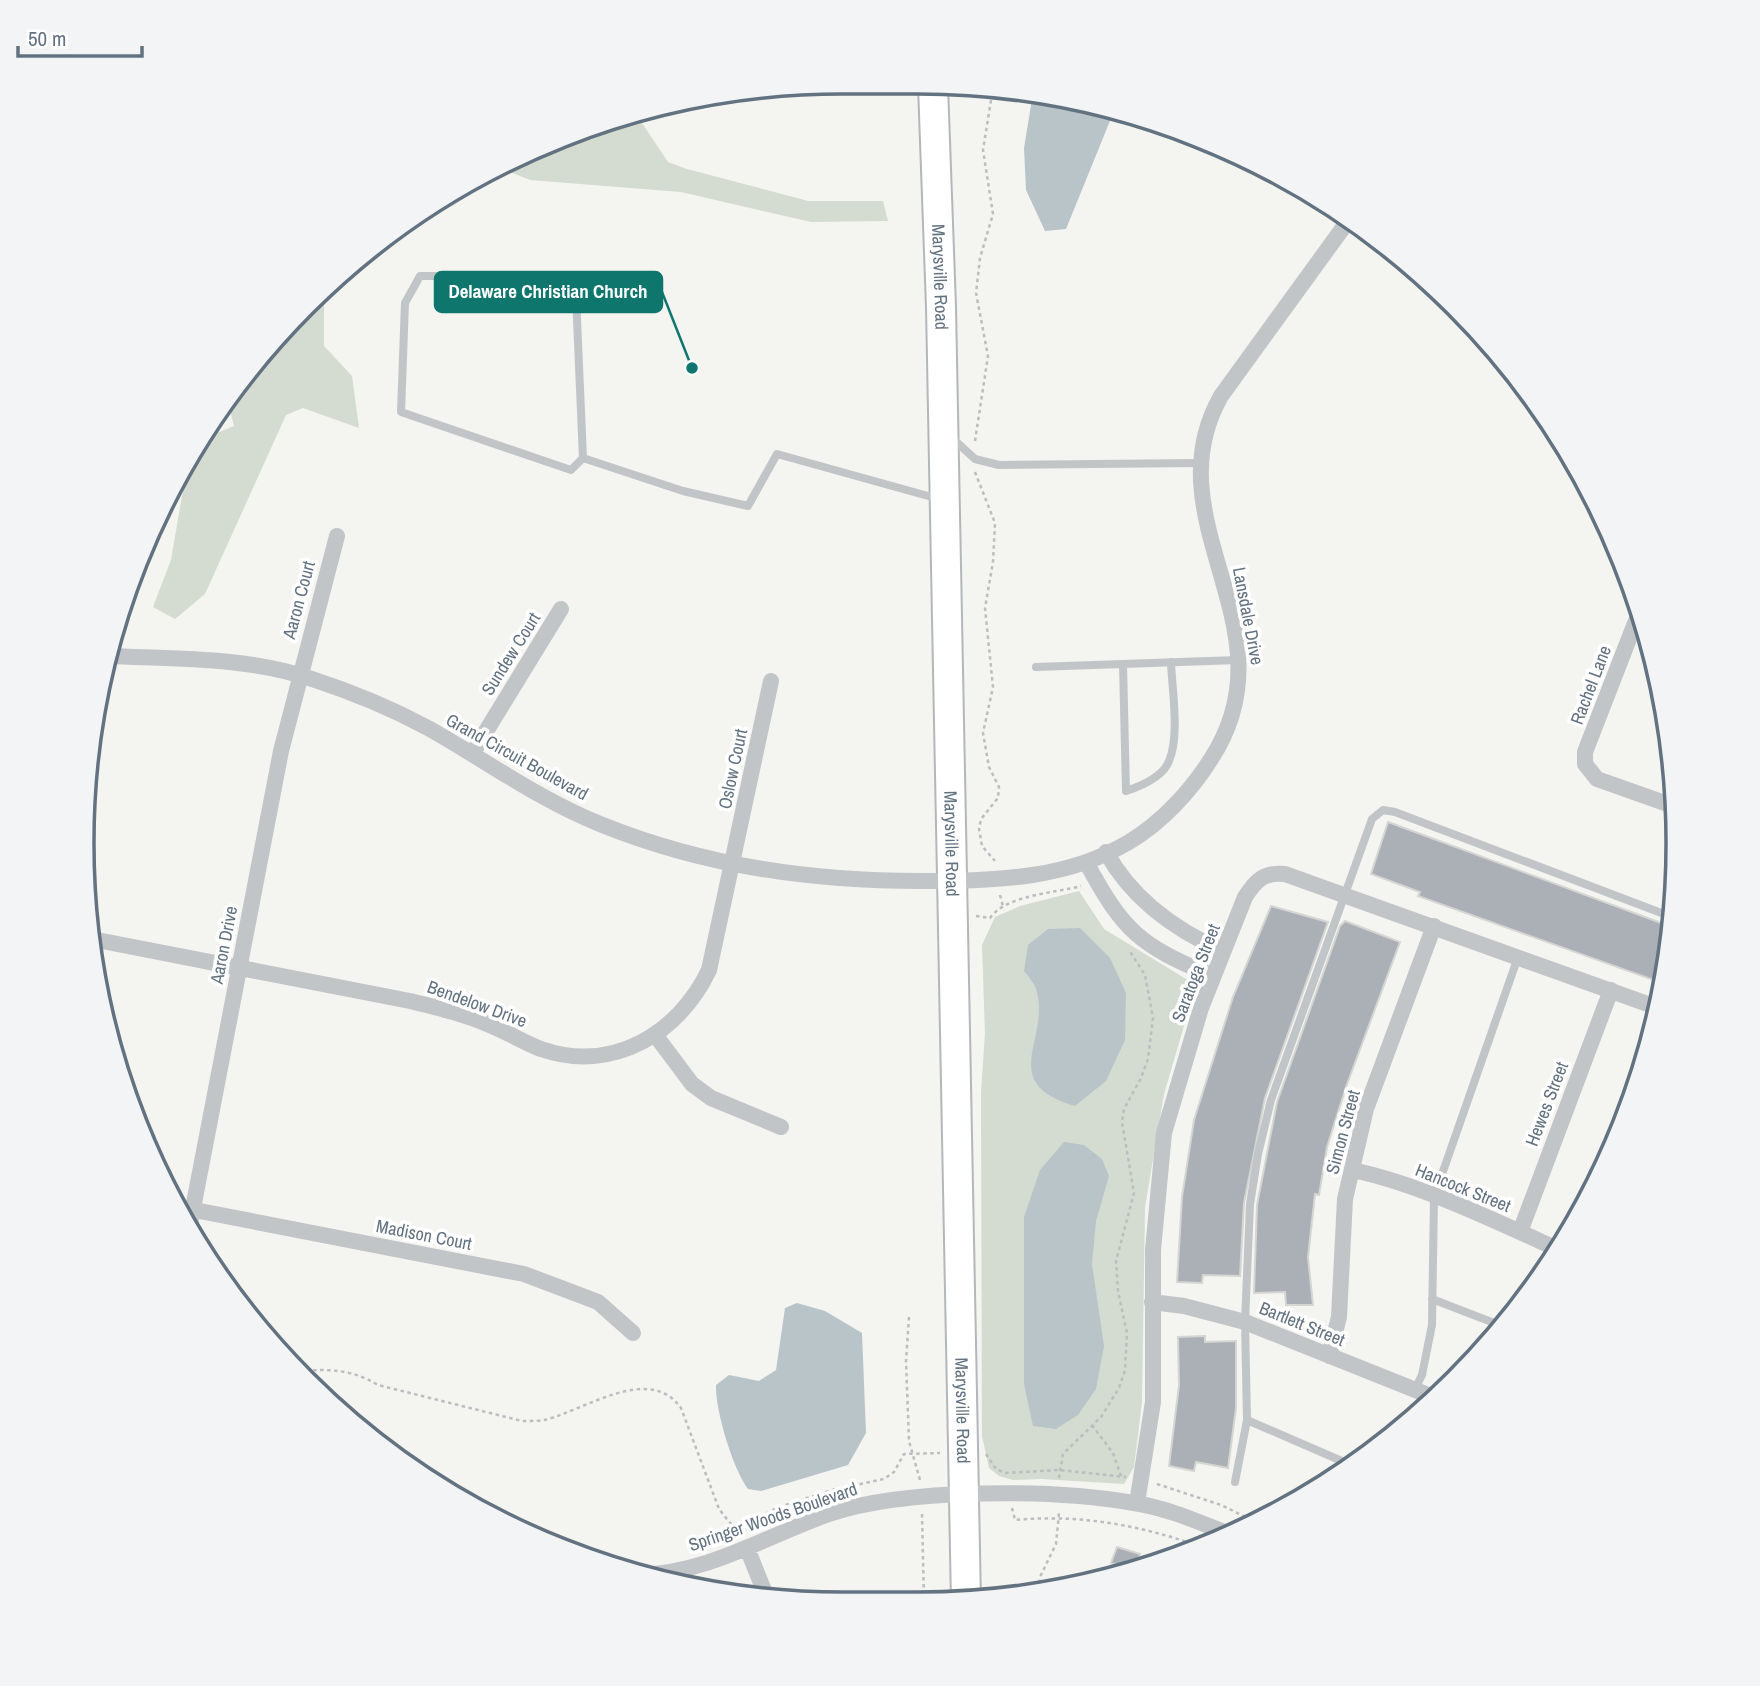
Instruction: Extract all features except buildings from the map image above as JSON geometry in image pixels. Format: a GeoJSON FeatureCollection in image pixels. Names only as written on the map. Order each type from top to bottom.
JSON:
{"type":"FeatureCollection","features":[{"type":"Feature","properties":{"kind":"highway","name":"Marysville Road"},"geometry":{"type":"LineString","coordinates":[[933,95],[945,501],[966,1590]]}},
{"type":"Feature","properties":{"kind":"street","name":"Lansdale Drive"},"geometry":{"type":"LineString","coordinates":[[951,881],[997,881],[1036,876],[1086,862],[1128,843],[1159,819],[1189,790],[1213,757],[1233,711],[1241,660],[1199,483],[1199,463],[1210,415],[1343,228]]}},
{"type":"Feature","properties":{"kind":"street","name":"Aaron Court"},"geometry":{"type":"LineString","coordinates":[[299,674],[337,536]]}},
{"type":"Feature","properties":{"kind":"street","name":"Sundew Court"},"geometry":{"type":"LineString","coordinates":[[472,754],[561,609]]}},
{"type":"Feature","properties":{"kind":"street","name":"Rachel Lane"},"geometry":{"type":"LineString","coordinates":[[1633,627],[1585,752],[1585,764],[1589,772],[1598,779],[1664,803]]}},
{"type":"Feature","properties":{"kind":"street","name":"Grand Circuit Boulevard"},"geometry":{"type":"LineString","coordinates":[[118,656],[213,660],[299,674],[369,700],[472,754],[518,783],[598,823],[653,844],[776,873],[844,880],[951,881]]}},
{"type":"Feature","properties":{"kind":"street","name":"Aaron Drive"},"geometry":{"type":"LineString","coordinates":[[189,1205],[299,674]]}},
{"type":"Feature","properties":{"kind":"street","name":"Oslow Court"},"geometry":{"type":"LineString","coordinates":[[733,864],[771,681]]}},
{"type":"Feature","properties":{"kind":"street"},"geometry":{"type":"LineString","coordinates":[[1106,852],[1114,867],[1138,895],[1168,922],[1189,936],[1223,951]]}},
{"type":"Feature","properties":{"kind":"street"},"geometry":{"type":"LineString","coordinates":[[1086,862],[1088,882],[1137,936],[1157,950],[1213,976]]}},
{"type":"Feature","properties":{"kind":"street","name":"Bendelow Drive"},"geometry":{"type":"LineString","coordinates":[[101,941],[452,1011],[542,1049],[564,1054],[608,1054],[636,1046],[656,1035],[691,1003],[709,970],[733,864]]}},
{"type":"Feature","properties":{"kind":"street","name":"Saratoga Street"},"geometry":{"type":"LineString","coordinates":[[1136,1503],[1153,1402],[1155,1207],[1164,1133],[1181,1070],[1213,976],[1245,897],[1255,881],[1264,875],[1285,874],[1648,1004]]}},
{"type":"Feature","properties":{"kind":"street","name":"Simon Street"},"geometry":{"type":"LineString","coordinates":[[1329,1356],[1339,1317],[1342,1225],[1352,1170],[1367,1109],[1434,926]]}},
{"type":"Feature","properties":{"kind":"street","name":"Hewes Street"},"geometry":{"type":"LineString","coordinates":[[1520,1232],[1611,990]]}},
{"type":"Feature","properties":{"kind":"street"},"geometry":{"type":"LineString","coordinates":[[656,1035],[692,1084],[711,1098],[781,1127]]}},
{"type":"Feature","properties":{"kind":"street","name":"Hancock Street"},"geometry":{"type":"LineString","coordinates":[[1352,1170],[1374,1174],[1548,1245]]}},
{"type":"Feature","properties":{"kind":"street","name":"Madison Court"},"geometry":{"type":"LineString","coordinates":[[193,1214],[524,1274],[598,1302],[633,1333]]}},
{"type":"Feature","properties":{"kind":"street","name":"Bartlett Street"},"geometry":{"type":"LineString","coordinates":[[1152,1302],[1197,1308],[1245,1322],[1424,1393]]}},
{"type":"Feature","properties":{"kind":"street","name":"Springer Woods Boulevard"},"geometry":{"type":"LineString","coordinates":[[672,1571],[747,1548],[831,1514],[892,1500],[1058,1495],[1136,1503],[1216,1529]]}},
{"type":"Feature","properties":{"kind":"street"},"geometry":{"type":"LineString","coordinates":[[747,1548],[763,1587]]}},
{"type":"Feature","properties":{"kind":"lane"},"geometry":{"type":"LineString","coordinates":[[421,276],[558,276],[576,296],[583,458],[571,470],[401,412],[405,303],[421,276]]}},
{"type":"Feature","properties":{"kind":"lane"},"geometry":{"type":"LineString","coordinates":[[943,429],[975,459],[999,465],[1199,463]]}},
{"type":"Feature","properties":{"kind":"lane"},"geometry":{"type":"LineString","coordinates":[[583,458],[683,491],[748,506],[777,454],[945,501]]}},
{"type":"Feature","properties":{"kind":"lane"},"geometry":{"type":"LineString","coordinates":[[1036,667],[1241,660]]}},
{"type":"Feature","properties":{"kind":"lane"},"geometry":{"type":"LineString","coordinates":[[1123,664],[1126,791],[1147,784],[1169,762],[1174,723],[1171,663]]}},
{"type":"Feature","properties":{"kind":"lane"},"geometry":{"type":"LineString","coordinates":[[1235,1482],[1247,1420],[1245,1322],[1250,1204],[1258,1154],[1270,1100],[1372,819],[1383,810],[1662,913]]}},
{"type":"Feature","properties":{"kind":"lane"},"geometry":{"type":"LineString","coordinates":[[1415,1389],[1422,1375],[1432,1325],[1434,1197],[1518,956]]}},
{"type":"Feature","properties":{"kind":"lane"},"geometry":{"type":"LineString","coordinates":[[1432,1299],[1492,1322]]}},
{"type":"Feature","properties":{"kind":"lane"},"geometry":{"type":"LineString","coordinates":[[1247,1420],[1340,1460]]}},
{"type":"Feature","properties":{"kind":"path"},"geometry":{"type":"LineString","coordinates":[[991,99],[983,150],[993,214],[980,258],[976,293],[988,356],[975,430],[975,459],[976,479],[995,523],[993,562],[985,608],[993,687],[983,733],[989,767],[999,788],[998,798],[981,819],[979,829],[982,846],[994,861],[1003,906]]}},
{"type":"Feature","properties":{"kind":"path"},"geometry":{"type":"LineString","coordinates":[[952,919],[990,918],[1003,906],[1088,882],[1087,897]]}},
{"type":"Feature","properties":{"kind":"path"},"geometry":{"type":"LineString","coordinates":[[1121,941],[1144,975],[1153,1018],[1148,1059],[1141,1079],[1124,1109],[1122,1122],[1134,1193],[1116,1261],[1118,1291],[1127,1333],[1125,1370],[1119,1388],[1092,1425],[1113,1453],[1121,1476]]}},
{"type":"Feature","properties":{"kind":"path"},"geometry":{"type":"LineString","coordinates":[[909,1317],[906,1361],[909,1441],[920,1477],[924,1592]]}},
{"type":"Feature","properties":{"kind":"path"},"geometry":{"type":"LineString","coordinates":[[312,1370],[334,1368],[364,1376],[378,1385],[522,1422],[544,1420],[632,1390],[650,1388],[664,1392],[673,1396],[681,1408],[719,1509],[747,1548]]}},
{"type":"Feature","properties":{"kind":"path"},"geometry":{"type":"LineString","coordinates":[[735,1529],[779,1507],[832,1490],[884,1479],[894,1472],[904,1454],[988,1454],[996,1469],[1004,1474],[1059,1471],[1121,1476],[1187,1493],[1244,1516]]}},
{"type":"Feature","properties":{"kind":"path"},"geometry":{"type":"LineString","coordinates":[[1015,1520],[1105,1521],[1155,1531],[1186,1541]]}},
{"type":"Feature","properties":{"kind":"shaded area"},"geometry":{"type":"Polygon","coordinates":[[[1031,104],[1110,120],[1066,229],[1045,231],[1026,190],[1024,148],[1031,104]]]}},
{"type":"Feature","properties":{"kind":"shaded area"},"geometry":{"type":"Polygon","coordinates":[[[641,122],[668,162],[808,201],[883,201],[888,221],[811,222],[681,192],[530,180],[511,173],[557,151],[641,122]]]}},
{"type":"Feature","properties":{"kind":"shaded area"},"geometry":{"type":"Polygon","coordinates":[[[324,304],[324,346],[352,376],[359,428],[303,408],[286,415],[205,594],[175,619],[153,607],[171,560],[183,492],[217,433],[234,426],[231,413],[249,387],[280,349],[324,304]]]}},
{"type":"Feature","properties":{"kind":"shaded area"},"geometry":{"type":"Polygon","coordinates":[[[1079,891],[1104,929],[1196,985],[1164,1094],[1145,1207],[1142,1402],[1134,1467],[1124,1484],[1013,1480],[999,1476],[989,1468],[982,1436],[981,1093],[985,1033],[982,945],[995,917],[1020,906],[1079,891]]]}},
{"type":"Feature","properties":{"kind":"shaded area"},"geometry":{"type":"Polygon","coordinates":[[[1080,928],[1110,958],[1126,993],[1125,1040],[1106,1081],[1075,1106],[1051,1096],[1037,1085],[1032,1072],[1039,1007],[1035,987],[1024,971],[1028,945],[1048,929],[1080,928]]]}},
{"type":"Feature","properties":{"kind":"shaded area"},"geometry":{"type":"Polygon","coordinates":[[[1064,1142],[1084,1145],[1102,1159],[1109,1176],[1096,1221],[1092,1264],[1104,1346],[1096,1389],[1078,1415],[1056,1429],[1033,1426],[1024,1384],[1024,1217],[1040,1170],[1064,1142]]]}},
{"type":"Feature","properties":{"kind":"shaded area"},"geometry":{"type":"Polygon","coordinates":[[[797,1303],[825,1311],[862,1333],[866,1433],[848,1465],[761,1491],[748,1489],[726,1439],[718,1409],[716,1385],[729,1375],[759,1381],[776,1370],[785,1308],[797,1303]]]}},
{"type":"Feature","properties":{"kind":"place","name":"Delaware Christian Church"},"geometry":{"type":"Point","coordinates":[692,368]}}]}
